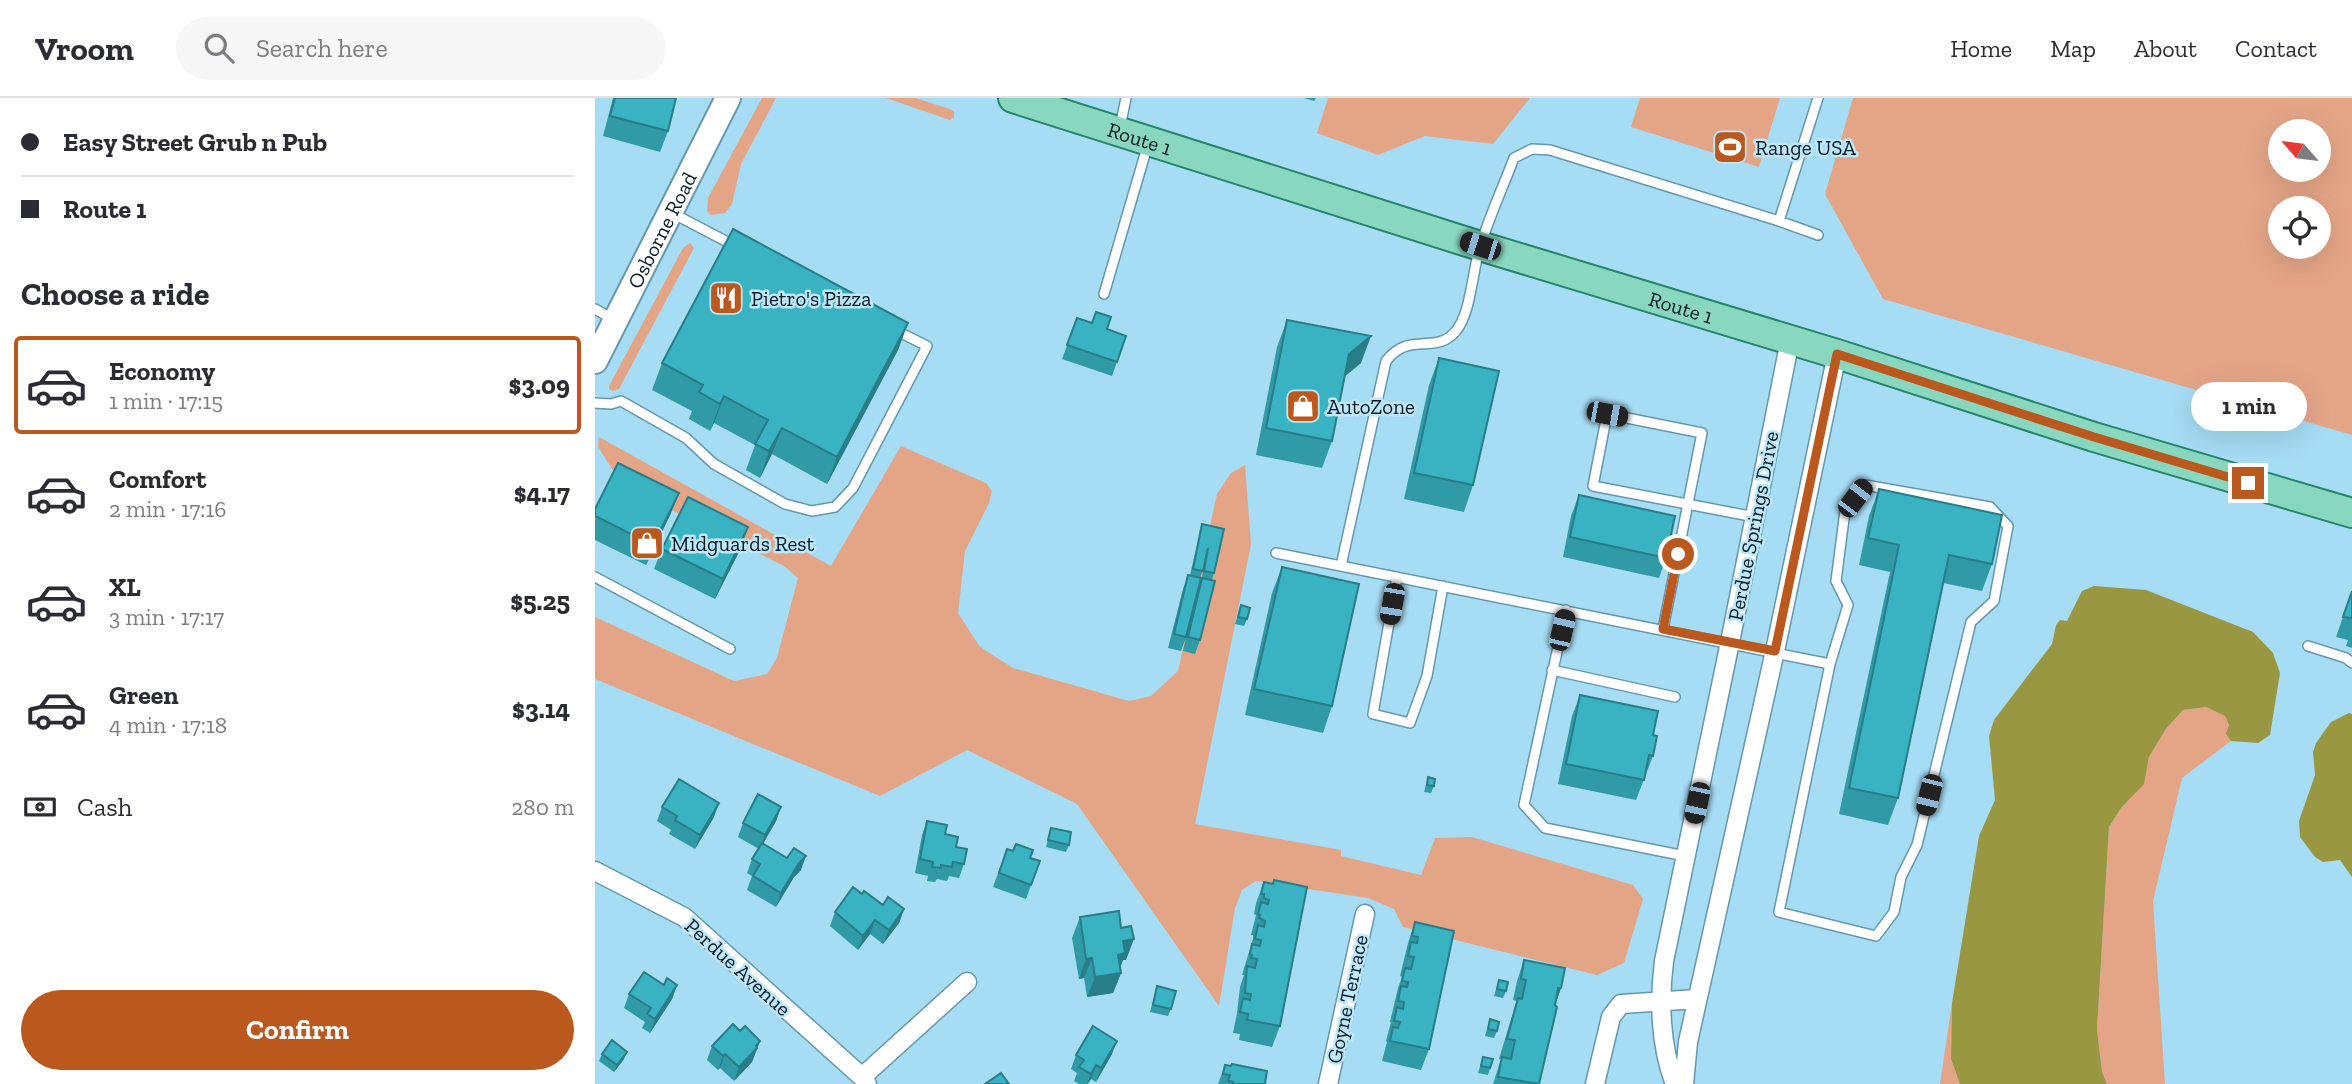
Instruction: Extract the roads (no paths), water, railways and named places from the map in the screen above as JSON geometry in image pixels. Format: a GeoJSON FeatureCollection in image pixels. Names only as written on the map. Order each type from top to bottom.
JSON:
{"type":"FeatureCollection","features":[{"type":"Feature","properties":{"kind":"main road","name":"Route 1"},"geometry":{"type":"LineString","coordinates":[[1013,98],[1480,246],[1837,354],[2094,437],[2352,513]]}},
{"type":"Feature","properties":{"kind":"street","name":"Osborne Road"},"geometry":{"type":"LineString","coordinates":[[595,361],[605,315],[670,212],[728,98]]}},
{"type":"Feature","properties":{"kind":"street","name":"Perdue Springs Drive"},"geometry":{"type":"LineString","coordinates":[[1675,1084],[1666,1051],[1661,1001],[1664,961],[1790,340]]}},
{"type":"Feature","properties":{"kind":"street"},"geometry":{"type":"LineString","coordinates":[[1683,1084],[1697,999],[1775,651],[1837,354]]}},
{"type":"Feature","properties":{"kind":"street","name":"Perdue Avenue"},"geometry":{"type":"LineString","coordinates":[[595,871],[684,917],[864,1080]]}},
{"type":"Feature","properties":{"kind":"street","name":"Goyne Terrace"},"geometry":{"type":"LineString","coordinates":[[1328,1084],[1365,914]]}},
{"type":"Feature","properties":{"kind":"street"},"geometry":{"type":"LineString","coordinates":[[864,1080],[967,982]]}},
{"type":"Feature","properties":{"kind":"street"},"geometry":{"type":"LineString","coordinates":[[1595,1084],[1611,1017],[1621,1004],[1697,999]]}},
{"type":"Feature","properties":{"kind":"lane"},"geometry":{"type":"LineString","coordinates":[[1118,132],[1126,98]]}},
{"type":"Feature","properties":{"kind":"lane"},"geometry":{"type":"LineString","coordinates":[[1779,221],[1818,98]]}},
{"type":"Feature","properties":{"kind":"lane"},"geometry":{"type":"LineString","coordinates":[[1104,294],[1149,142]]}},
{"type":"Feature","properties":{"kind":"lane"},"geometry":{"type":"LineString","coordinates":[[1341,566],[1386,361],[1394,351],[1405,344],[1433,344],[1446,339],[1463,320],[1480,246],[1514,159],[1532,149],[1551,150],[1818,235]]}},
{"type":"Feature","properties":{"kind":"lane"},"geometry":{"type":"LineString","coordinates":[[670,212],[744,251]]}},
{"type":"Feature","properties":{"kind":"lane"},"geometry":{"type":"LineString","coordinates":[[595,403],[611,404],[621,401],[686,438],[714,464],[785,504],[812,512],[835,507],[853,488],[927,346],[886,325]]}},
{"type":"Feature","properties":{"kind":"lane"},"geometry":{"type":"LineString","coordinates":[[1663,629],[1688,504],[1702,433],[1607,414],[1593,486],[1688,504],[1755,517]]}},
{"type":"Feature","properties":{"kind":"lane"},"geometry":{"type":"LineString","coordinates":[[1864,485],[1990,507],[2008,526],[1994,601],[1972,622],[1917,845],[1901,877],[1894,912],[1876,936],[1779,912],[1830,663],[1848,605],[1836,580],[1845,511],[1864,485]]}},
{"type":"Feature","properties":{"kind":"lane"},"geometry":{"type":"LineString","coordinates":[[1276,553],[1830,663]]}},
{"type":"Feature","properties":{"kind":"lane"},"geometry":{"type":"LineString","coordinates":[[595,577],[730,649]]}},
{"type":"Feature","properties":{"kind":"lane"},"geometry":{"type":"LineString","coordinates":[[1397,577],[1373,714],[1410,723],[1427,677],[1443,586]]}},
{"type":"Feature","properties":{"kind":"lane"},"geometry":{"type":"LineString","coordinates":[[1566,610],[1524,805],[1545,828],[1685,856]]}},
{"type":"Feature","properties":{"kind":"lane"},"geometry":{"type":"LineString","coordinates":[[2308,646],[2346,658],[2352,663]]}},
{"type":"Feature","properties":{"kind":"lane"},"geometry":{"type":"LineString","coordinates":[[1552,670],[1675,697]]}},
{"type":"Feature","properties":{"kind":"place","name":"Range USA"},"geometry":{"type":"Point","coordinates":[1730,147]}},
{"type":"Feature","properties":{"kind":"place","name":"Pietro's Pizza"},"geometry":{"type":"Point","coordinates":[726,298]}},
{"type":"Feature","properties":{"kind":"place","name":"AutoZone"},"geometry":{"type":"Point","coordinates":[1303,406]}},
{"type":"Feature","properties":{"kind":"place","name":"Midguards Rest"},"geometry":{"type":"Point","coordinates":[647,543]}}]}
